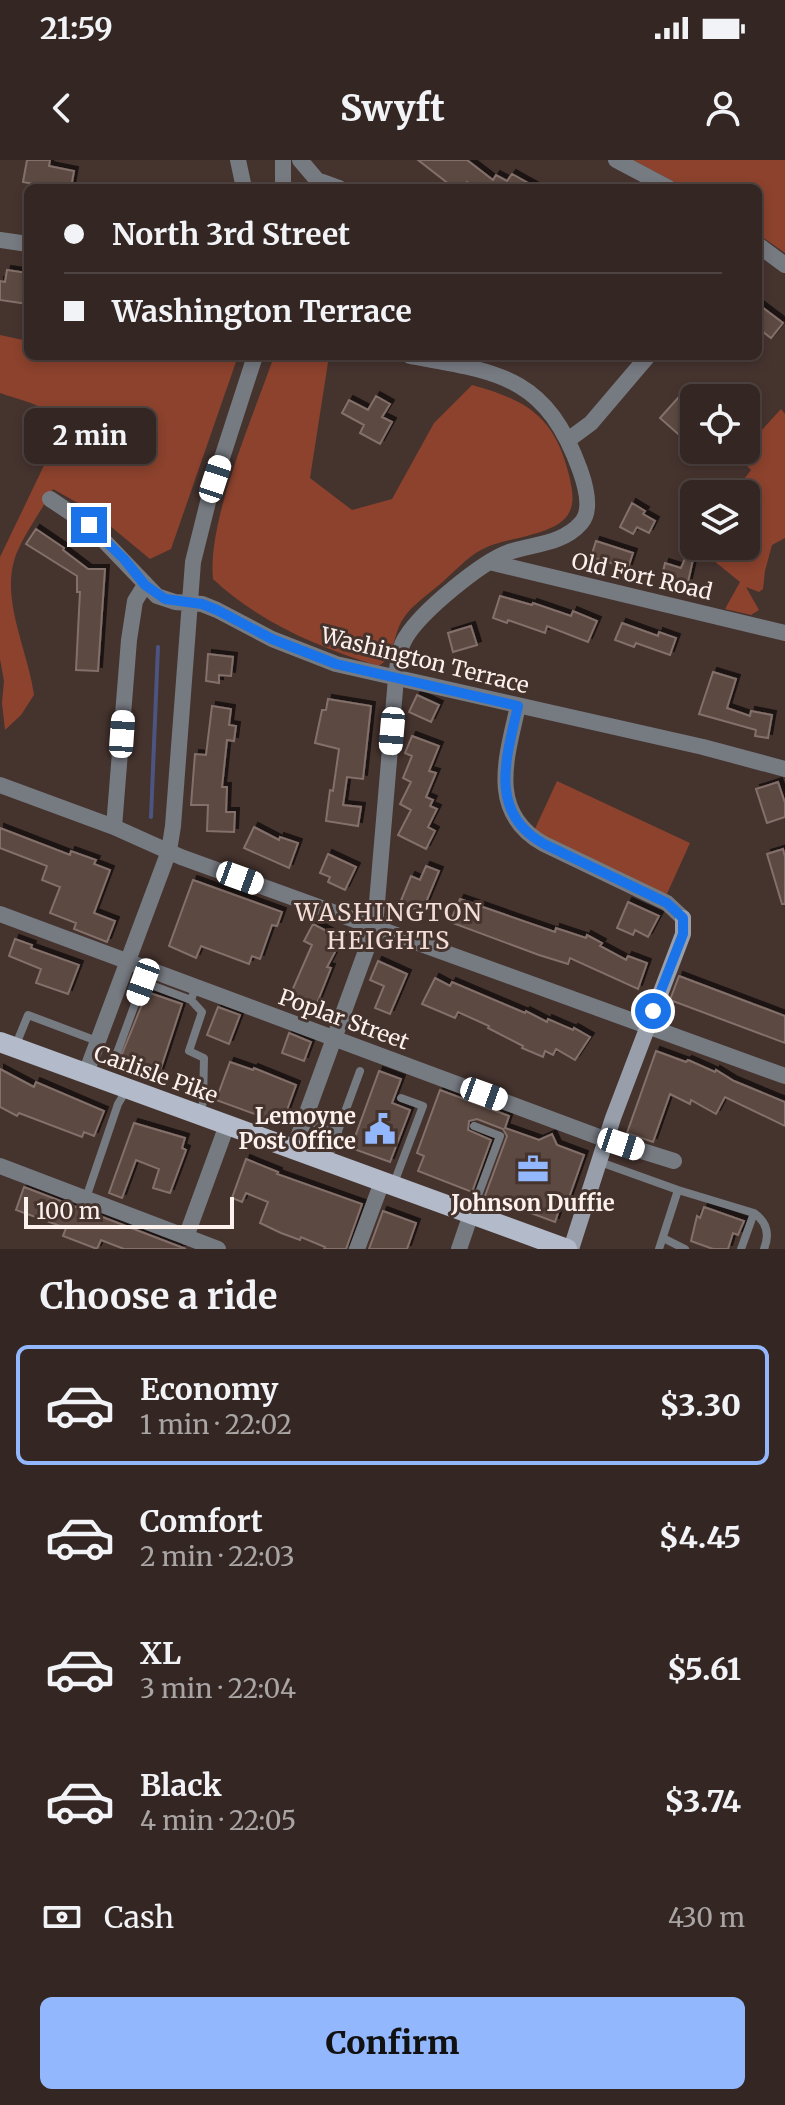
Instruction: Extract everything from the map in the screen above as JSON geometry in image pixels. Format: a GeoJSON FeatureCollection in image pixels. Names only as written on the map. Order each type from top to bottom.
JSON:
{"type":"FeatureCollection","features":[{"type":"Feature","properties":{"kind":"main road","name":"Carlisle Pike"},"geometry":{"type":"LineString","coordinates":[[8,1045],[569,1249]]}},
{"type":"Feature","properties":{"kind":"street"},"geometry":{"type":"LineString","coordinates":[[238,160],[243,184]]}},
{"type":"Feature","properties":{"kind":"street"},"geometry":{"type":"LineString","coordinates":[[283,160],[283,184]]}},
{"type":"Feature","properties":{"kind":"street"},"geometry":{"type":"LineString","coordinates":[[300,160],[317,184]]}},
{"type":"Feature","properties":{"kind":"street"},"geometry":{"type":"LineString","coordinates":[[616,160],[661,184]]}},
{"type":"Feature","properties":{"kind":"street"},"geometry":{"type":"LineString","coordinates":[[0,240],[24,243]]}},
{"type":"Feature","properties":{"kind":"street"},"geometry":{"type":"LineString","coordinates":[[762,248],[785,265]]}},
{"type":"Feature","properties":{"kind":"street"},"geometry":{"type":"LineString","coordinates":[[86,1073],[169,851],[193,562],[209,498],[254,360]]}},
{"type":"Feature","properties":{"kind":"street"},"geometry":{"type":"LineString","coordinates":[[293,1151],[375,926],[398,657],[407,635],[424,616],[489,562],[512,551],[557,540],[582,523],[586,494],[568,440],[549,410],[514,381],[468,366],[433,360]]}},
{"type":"Feature","properties":{"kind":"street"},"geometry":{"type":"LineString","coordinates":[[568,440],[591,423],[645,360]]}},
{"type":"Feature","properties":{"kind":"street","name":"Washington Terrace"},"geometry":{"type":"LineString","coordinates":[[50,499],[89,525],[145,585],[165,599],[217,610],[302,653],[785,769]]}},
{"type":"Feature","properties":{"kind":"street","name":"Old Fort Road"},"geometry":{"type":"LineString","coordinates":[[489,562],[785,633]]}},
{"type":"Feature","properties":{"kind":"street"},"geometry":{"type":"LineString","coordinates":[[114,827],[129,640],[135,601],[145,585]]}},
{"type":"Feature","properties":{"kind":"street"},"geometry":{"type":"LineString","coordinates":[[518,706],[505,781],[510,811],[518,824],[529,836],[544,844],[667,903],[683,918],[683,934],[569,1249]]}},
{"type":"Feature","properties":{"kind":"street"},"geometry":{"type":"LineString","coordinates":[[0,785],[169,851],[785,1076]]}},
{"type":"Feature","properties":{"kind":"street","name":"Poplar Street"},"geometry":{"type":"LineString","coordinates":[[0,914],[129,964],[162,983],[334,1038],[607,1140],[674,1161]]}},
{"type":"Feature","properties":{"kind":"street"},"geometry":{"type":"LineString","coordinates":[[183,1243],[227,1125]]}},
{"type":"Feature","properties":{"kind":"street"},"geometry":{"type":"LineString","coordinates":[[0,1166],[86,1198],[183,1243],[218,1249]]}},
{"type":"Feature","properties":{"kind":"street"},"geometry":{"type":"LineString","coordinates":[[357,1249],[388,1184]]}},
{"type":"Feature","properties":{"kind":"street"},"geometry":{"type":"LineString","coordinates":[[459,1249],[471,1214]]}},
{"type":"Feature","properties":{"kind":"lane"},"geometry":{"type":"LineString","coordinates":[[117,1053],[143,982],[162,983]]}},
{"type":"Feature","properties":{"kind":"lane"},"geometry":{"type":"LineString","coordinates":[[193,994],[202,1012],[189,1051],[204,1058],[203,1103],[199,1115]]}},
{"type":"Feature","properties":{"kind":"lane"},"geometry":{"type":"LineString","coordinates":[[8,1045],[28,1015],[98,1042]]}},
{"type":"Feature","properties":{"kind":"lane"},"geometry":{"type":"LineString","coordinates":[[327,1162],[360,1071]]}},
{"type":"Feature","properties":{"kind":"lane"},"geometry":{"type":"LineString","coordinates":[[86,1198],[118,1104],[128,1089]]}},
{"type":"Feature","properties":{"kind":"lane"},"geometry":{"type":"LineString","coordinates":[[388,1184],[423,1106],[401,1098]]}},
{"type":"Feature","properties":{"kind":"lane"},"geometry":{"type":"LineString","coordinates":[[305,1119],[338,1132]]}},
{"type":"Feature","properties":{"kind":"lane"},"geometry":{"type":"LineString","coordinates":[[471,1214],[500,1136],[474,1126]]}},
{"type":"Feature","properties":{"kind":"lane"},"geometry":{"type":"LineString","coordinates":[[600,1162],[754,1213],[767,1228],[768,1238],[764,1249]]}},
{"type":"Feature","properties":{"kind":"lane"},"geometry":{"type":"LineString","coordinates":[[659,1249],[678,1190]]}},
{"type":"Feature","properties":{"kind":"lane"},"geometry":{"type":"LineString","coordinates":[[741,1249],[754,1213]]}},
{"type":"Feature","properties":{"kind":"lane"},"geometry":{"type":"LineString","coordinates":[[663,1238],[685,1249]]}},
{"type":"Feature","properties":{"kind":"shaded area"},"geometry":{"type":"Polygon","coordinates":[[[633,160],[785,160],[785,253],[762,237],[762,184],[678,184],[633,160]]]}},
{"type":"Feature","properties":{"kind":"shaded area"},"geometry":{"type":"Polygon","coordinates":[[[0,335],[24,340],[24,360],[237,360],[171,549],[150,559],[92,511],[53,489],[14,561],[11,594],[34,695],[21,715],[5,730],[2,703],[4,681],[0,659],[0,557],[62,428],[59,421],[45,410],[0,393],[0,335]]]}},
{"type":"Feature","properties":{"kind":"shaded area"},"geometry":{"type":"Polygon","coordinates":[[[273,360],[328,360],[310,478],[352,510],[392,499],[434,423],[472,385],[523,405],[547,425],[563,455],[569,475],[572,506],[560,523],[550,528],[491,546],[470,557],[406,614],[388,658],[378,666],[334,651],[270,621],[213,579],[217,528],[244,437],[273,360]]]}},
{"type":"Feature","properties":{"kind":"shaded area"},"geometry":{"type":"Polygon","coordinates":[[[781,409],[785,414],[785,538],[772,545],[763,589],[759,592],[746,587],[759,610],[751,615],[725,609],[740,582],[713,560],[760,560],[760,480],[744,480],[751,470],[745,464],[760,464],[760,432],[781,409]]]}},
{"type":"Feature","properties":{"kind":"shaded area"},"geometry":{"type":"Polygon","coordinates":[[[557,781],[690,843],[666,896],[533,833],[557,781]]]}},
{"type":"Feature","properties":{"kind":"building"},"geometry":{"type":"Polygon","coordinates":[[[27,160],[50,160],[49,166],[74,171],[72,184],[23,182],[27,160]]]}},
{"type":"Feature","properties":{"kind":"building"},"geometry":{"type":"Polygon","coordinates":[[[418,160],[467,160],[493,180],[496,175],[507,181],[512,174],[530,184],[467,182],[449,184],[418,160]]]}},
{"type":"Feature","properties":{"kind":"building"},"geometry":{"type":"Polygon","coordinates":[[[7,270],[24,272],[24,303],[0,300],[0,281],[5,282],[7,270]]]}},
{"type":"Feature","properties":{"kind":"building"},"geometry":{"type":"Polygon","coordinates":[[[762,307],[783,323],[771,338],[762,331],[762,307]]]}},
{"type":"Feature","properties":{"kind":"building"},"geometry":{"type":"Polygon","coordinates":[[[376,396],[390,404],[382,417],[392,422],[380,444],[360,433],[364,425],[342,413],[349,400],[368,410],[376,396]]]}},
{"type":"Feature","properties":{"kind":"building"},"geometry":{"type":"Polygon","coordinates":[[[678,398],[680,400],[680,436],[660,418],[678,398]]]}},
{"type":"Feature","properties":{"kind":"building"},"geometry":{"type":"Polygon","coordinates":[[[632,503],[655,521],[649,533],[637,527],[633,534],[620,527],[632,503]]]}},
{"type":"Feature","properties":{"kind":"building"},"geometry":{"type":"Polygon","coordinates":[[[36,529],[88,569],[105,569],[98,671],[76,670],[80,592],[77,592],[77,576],[26,544],[36,529]]]}},
{"type":"Feature","properties":{"kind":"building"},"geometry":{"type":"Polygon","coordinates":[[[596,541],[633,553],[628,568],[591,557],[596,541]]]}},
{"type":"Feature","properties":{"kind":"building"},"geometry":{"type":"Polygon","coordinates":[[[684,560],[693,560],[688,582],[662,576],[665,563],[681,568],[684,560]]]}},
{"type":"Feature","properties":{"kind":"building"},"geometry":{"type":"Polygon","coordinates":[[[500,596],[571,616],[573,611],[597,621],[588,642],[547,626],[545,633],[493,618],[500,596]]]}},
{"type":"Feature","properties":{"kind":"building"},"geometry":{"type":"Polygon","coordinates":[[[622,623],[658,636],[659,632],[676,638],[670,655],[636,643],[634,647],[615,640],[622,623]]]}},
{"type":"Feature","properties":{"kind":"building"},"geometry":{"type":"Polygon","coordinates":[[[471,626],[477,645],[453,652],[448,633],[471,626]]]}},
{"type":"Feature","properties":{"kind":"building"},"geometry":{"type":"Polygon","coordinates":[[[208,654],[233,657],[231,676],[219,675],[219,683],[206,681],[208,654]]]}},
{"type":"Feature","properties":{"kind":"building"},"geometry":{"type":"Polygon","coordinates":[[[713,672],[736,679],[727,708],[750,716],[751,711],[772,715],[768,738],[755,736],[756,730],[699,714],[713,672]]]}},
{"type":"Feature","properties":{"kind":"building"},"geometry":{"type":"Polygon","coordinates":[[[417,695],[439,705],[431,722],[409,712],[417,695]]]}},
{"type":"Feature","properties":{"kind":"building"},"geometry":{"type":"Polygon","coordinates":[[[328,699],[371,706],[363,779],[347,777],[343,805],[361,807],[358,826],[326,821],[339,749],[315,743],[322,710],[326,710],[328,699]]]}},
{"type":"Feature","properties":{"kind":"building"},"geometry":{"type":"Polygon","coordinates":[[[212,706],[231,709],[229,725],[236,726],[234,741],[227,740],[222,787],[227,787],[226,812],[235,812],[234,832],[207,831],[208,805],[191,805],[195,754],[206,755],[212,706]]]}},
{"type":"Feature","properties":{"kind":"building"},"geometry":{"type":"Polygon","coordinates":[[[412,736],[439,746],[429,771],[436,773],[426,797],[433,800],[430,806],[437,809],[428,827],[435,831],[426,849],[398,835],[411,810],[400,804],[411,782],[403,778],[412,756],[405,753],[412,736]]]}},
{"type":"Feature","properties":{"kind":"building"},"geometry":{"type":"Polygon","coordinates":[[[778,782],[785,803],[785,817],[767,823],[756,789],[778,782]]]}},
{"type":"Feature","properties":{"kind":"building"},"geometry":{"type":"Polygon","coordinates":[[[254,827],[279,840],[280,837],[298,843],[289,868],[244,848],[254,827]]]}},
{"type":"Feature","properties":{"kind":"building"},"geometry":{"type":"Polygon","coordinates":[[[0,828],[70,855],[71,851],[96,860],[94,864],[110,870],[94,913],[115,921],[107,942],[74,929],[76,923],[50,913],[60,887],[42,880],[47,866],[0,848],[0,828]]]}},
{"type":"Feature","properties":{"kind":"building"},"geometry":{"type":"Polygon","coordinates":[[[783,849],[785,904],[782,904],[767,854],[783,849]]]}},
{"type":"Feature","properties":{"kind":"building"},"geometry":{"type":"Polygon","coordinates":[[[328,854],[356,867],[345,890],[328,882],[330,877],[320,873],[328,854]]]}},
{"type":"Feature","properties":{"kind":"building"},"geometry":{"type":"Polygon","coordinates":[[[426,866],[439,871],[422,912],[400,903],[411,876],[420,880],[426,866]]]}},
{"type":"Feature","properties":{"kind":"building"},"geometry":{"type":"Polygon","coordinates":[[[193,880],[282,912],[277,926],[272,925],[260,959],[252,956],[249,964],[201,946],[196,958],[169,946],[193,880]]]}},
{"type":"Feature","properties":{"kind":"building"},"geometry":{"type":"Polygon","coordinates":[[[460,899],[555,932],[556,928],[586,938],[587,935],[626,960],[628,956],[647,963],[638,989],[570,958],[568,964],[450,922],[460,899]]]}},
{"type":"Feature","properties":{"kind":"building"},"geometry":{"type":"Polygon","coordinates":[[[628,902],[659,916],[648,937],[635,930],[633,935],[617,928],[628,902]]]}},
{"type":"Feature","properties":{"kind":"building"},"geometry":{"type":"Polygon","coordinates":[[[313,924],[342,939],[327,967],[331,968],[313,1013],[288,1000],[312,945],[304,941],[313,924]]]}},
{"type":"Feature","properties":{"kind":"building"},"geometry":{"type":"Polygon","coordinates":[[[15,939],[79,965],[68,994],[36,983],[41,969],[9,956],[15,939]]]}},
{"type":"Feature","properties":{"kind":"building"},"geometry":{"type":"Polygon","coordinates":[[[378,961],[407,974],[390,1014],[375,1008],[384,986],[370,980],[378,961]]]}},
{"type":"Feature","properties":{"kind":"building"},"geometry":{"type":"Polygon","coordinates":[[[679,976],[785,1016],[785,1043],[670,1000],[679,976]]]}},
{"type":"Feature","properties":{"kind":"building"},"geometry":{"type":"Polygon","coordinates":[[[435,978],[450,986],[452,982],[526,1011],[547,1022],[548,1019],[574,1028],[590,1037],[575,1060],[556,1049],[553,1055],[545,1051],[543,1057],[458,1012],[455,1018],[422,1004],[435,978]]]}},
{"type":"Feature","properties":{"kind":"building"},"geometry":{"type":"Polygon","coordinates":[[[147,992],[182,1004],[159,1074],[120,1059],[147,992]]]}},
{"type":"Feature","properties":{"kind":"building"},"geometry":{"type":"Polygon","coordinates":[[[218,1007],[240,1015],[229,1044],[207,1035],[218,1007]]]}},
{"type":"Feature","properties":{"kind":"building"},"geometry":{"type":"Polygon","coordinates":[[[289,1033],[311,1042],[304,1061],[282,1053],[289,1033]]]}},
{"type":"Feature","properties":{"kind":"building"},"geometry":{"type":"Polygon","coordinates":[[[656,1051],[716,1070],[734,1081],[785,1102],[785,1126],[725,1097],[716,1114],[691,1100],[690,1104],[670,1094],[653,1142],[627,1133],[656,1051]]]}},
{"type":"Feature","properties":{"kind":"building"},"geometry":{"type":"Polygon","coordinates":[[[230,1062],[296,1085],[282,1124],[216,1100],[230,1062]]]}},
{"type":"Feature","properties":{"kind":"building"},"geometry":{"type":"Polygon","coordinates":[[[0,1069],[34,1087],[36,1082],[104,1111],[94,1136],[84,1132],[82,1137],[19,1113],[17,1116],[0,1107],[0,1069]]]}},
{"type":"Feature","properties":{"kind":"building","name":"Lemoyne Post Office"},"geometry":{"type":"Polygon","coordinates":[[[379,1071],[401,1079],[392,1103],[410,1110],[390,1162],[351,1148],[379,1071]]]}},
{"type":"Feature","properties":{"kind":"building"},"geometry":{"type":"Polygon","coordinates":[[[440,1090],[509,1116],[505,1128],[539,1140],[552,1134],[557,1145],[584,1155],[565,1209],[560,1207],[555,1222],[485,1196],[507,1136],[503,1129],[477,1119],[469,1121],[468,1130],[491,1140],[472,1192],[418,1171],[424,1156],[417,1153],[440,1090]]]}},
{"type":"Feature","properties":{"kind":"building"},"geometry":{"type":"Polygon","coordinates":[[[134,1123],[185,1138],[182,1148],[186,1150],[170,1193],[153,1188],[159,1169],[136,1160],[122,1198],[109,1193],[134,1123]]]}},
{"type":"Feature","properties":{"kind":"building"},"geometry":{"type":"Polygon","coordinates":[[[246,1159],[277,1174],[362,1204],[346,1249],[324,1249],[301,1237],[300,1240],[281,1233],[260,1223],[268,1202],[246,1193],[242,1202],[232,1198],[246,1159]]]}},
{"type":"Feature","properties":{"kind":"building"},"geometry":{"type":"Polygon","coordinates":[[[24,1187],[186,1249],[124,1249],[101,1240],[97,1249],[63,1236],[66,1228],[16,1210],[24,1187]]]}},
{"type":"Feature","properties":{"kind":"building"},"geometry":{"type":"Polygon","coordinates":[[[704,1207],[744,1221],[738,1235],[733,1233],[728,1249],[713,1249],[691,1241],[697,1216],[700,1218],[704,1207]]]}},
{"type":"Feature","properties":{"kind":"building"},"geometry":{"type":"Polygon","coordinates":[[[383,1211],[416,1223],[407,1249],[369,1249],[383,1211]]]}},
{"type":"Feature","properties":{"kind":"waterway"},"geometry":{"type":"LineString","coordinates":[[151,817],[158,647]]}},
{"type":"Feature","properties":{"kind":"place","name":"Lemoyne Post Office"},"geometry":{"type":"Point","coordinates":[380,1129]}},
{"type":"Feature","properties":{"kind":"place","name":"Johnson Duffie"},"geometry":{"type":"Point","coordinates":[533,1169]}},
{"type":"Feature","properties":{"kind":"district","name":"WASHINGTON HEIGHTS"},"geometry":{"type":"Point","coordinates":[389,927]}},
{"type":"Feature","properties":{"kind":"route"},"geometry":{"type":"LineString","coordinates":[[89,525],[157,596],[175,602],[202,604],[302,653],[336,664],[518,706],[505,781],[510,811],[518,824],[529,836],[544,844],[667,903],[683,918],[683,934],[653,1011]]}}]}
